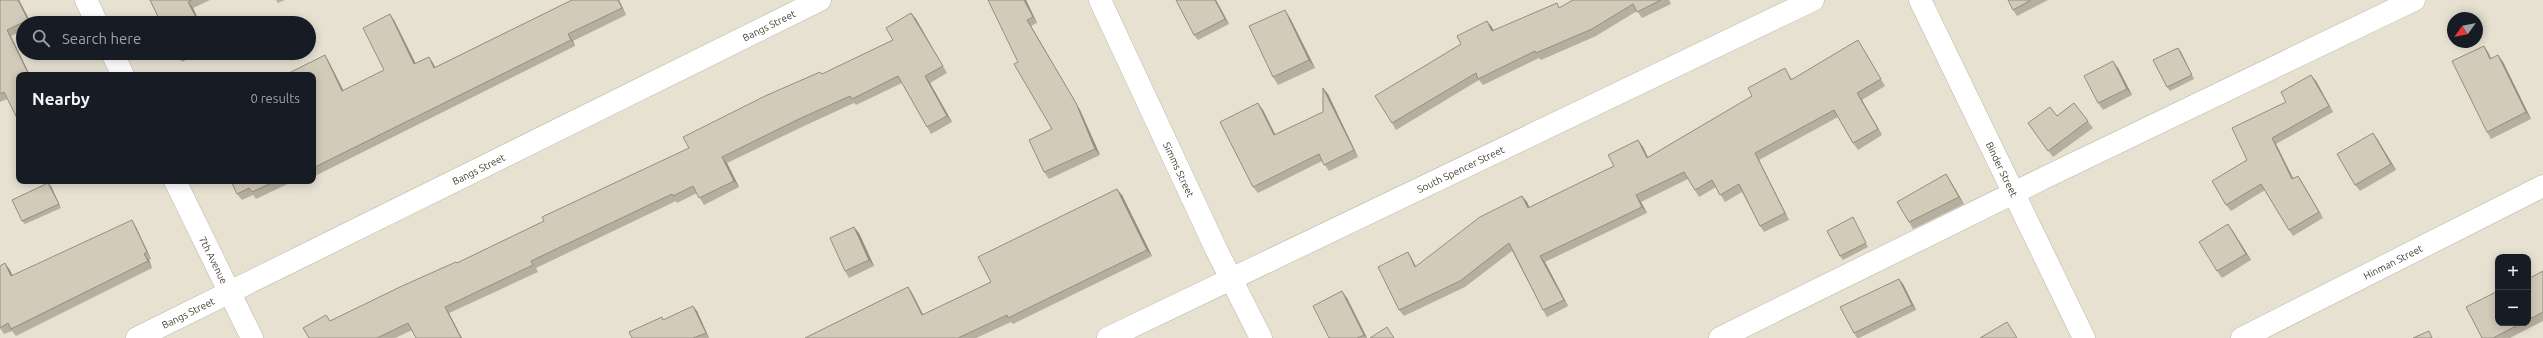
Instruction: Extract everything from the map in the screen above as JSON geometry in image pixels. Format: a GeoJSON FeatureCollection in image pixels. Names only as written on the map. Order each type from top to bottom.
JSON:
{"type":"FeatureCollection","features":[{"type":"Feature","properties":{"kind":"street"},"geometry":{"type":"LineString","coordinates":[[86,0],[94,16]]}},
{"type":"Feature","properties":{"kind":"street","name":"Bangs Street"},"geometry":{"type":"LineString","coordinates":[[137,338],[820,0]]}},
{"type":"Feature","properties":{"kind":"street","name":"Simms Street"},"geometry":{"type":"LineString","coordinates":[[1100,0],[1261,338]]}},
{"type":"Feature","properties":{"kind":"street","name":"South Spencer Street"},"geometry":{"type":"LineString","coordinates":[[1108,338],[1813,0]]}},
{"type":"Feature","properties":{"kind":"street","name":"Binder Street"},"geometry":{"type":"LineString","coordinates":[[1920,0],[2084,338]]}},
{"type":"Feature","properties":{"kind":"street"},"geometry":{"type":"LineString","coordinates":[[1720,338],[2014,193],[2414,0]]}},
{"type":"Feature","properties":{"kind":"street"},"geometry":{"type":"LineString","coordinates":[[116,60],[122,72]]}},
{"type":"Feature","properties":{"kind":"street","name":"7th Avenue"},"geometry":{"type":"LineString","coordinates":[[176,184],[252,338]]}},
{"type":"Feature","properties":{"kind":"street","name":"Hinman Street"},"geometry":{"type":"LineString","coordinates":[[2242,338],[2543,186]]}},
{"type":"Feature","properties":{"kind":"shaded area"},"geometry":{"type":"Polygon","coordinates":[[[0,0],[2543,0],[2543,338],[0,338],[0,0]]]}},
{"type":"Feature","properties":{"kind":"building"},"geometry":{"type":"Polygon","coordinates":[[[0,0],[18,0],[26,16],[16,16],[16,26],[7,30],[16,48],[16,60],[22,60],[28,72],[16,72],[16,116],[4,92],[0,94],[0,0]]]}},
{"type":"Feature","properties":{"kind":"building"},"geometry":{"type":"Polygon","coordinates":[[[150,0],[192,0],[188,2],[195,16],[158,16],[150,0]]]}},
{"type":"Feature","properties":{"kind":"building"},"geometry":{"type":"Polygon","coordinates":[[[572,0],[618,0],[622,8],[568,34],[571,40],[316,167],[316,72],[291,72],[325,55],[342,91],[384,70],[363,28],[390,14],[414,64],[429,57],[434,68],[572,0]]]}},
{"type":"Feature","properties":{"kind":"building"},"geometry":{"type":"Polygon","coordinates":[[[988,0],[1024,0],[1033,17],[1027,20],[1076,103],[1095,149],[1044,172],[1029,140],[1052,129],[1014,64],[1018,62],[988,0]]]}},
{"type":"Feature","properties":{"kind":"building"},"geometry":{"type":"Polygon","coordinates":[[[1176,0],[1215,0],[1225,19],[1194,35],[1176,0]]]}},
{"type":"Feature","properties":{"kind":"building"},"geometry":{"type":"Polygon","coordinates":[[[1573,0],[1661,0],[1637,12],[1633,4],[1592,29],[1536,53],[1535,51],[1478,79],[1476,73],[1392,123],[1375,96],[1461,44],[1457,36],[1487,21],[1492,31],[1557,3],[1559,8],[1573,0]]]}},
{"type":"Feature","properties":{"kind":"building"},"geometry":{"type":"Polygon","coordinates":[[[2008,0],[2031,0],[2013,10],[2008,0]]]}},
{"type":"Feature","properties":{"kind":"building"},"geometry":{"type":"Polygon","coordinates":[[[1285,10],[1309,60],[1273,77],[1249,26],[1285,10]]]}},
{"type":"Feature","properties":{"kind":"building"},"geometry":{"type":"Polygon","coordinates":[[[911,13],[943,66],[925,76],[947,116],[927,127],[898,76],[852,99],[850,96],[799,119],[722,157],[734,181],[699,198],[693,186],[673,196],[672,194],[531,261],[533,265],[445,307],[461,338],[416,338],[408,323],[377,338],[309,338],[303,328],[326,315],[330,321],[402,286],[456,262],[457,263],[544,221],[542,217],[689,148],[683,137],[765,96],[820,72],[822,74],[893,40],[886,28],[911,13]]]}},
{"type":"Feature","properties":{"kind":"building"},"geometry":{"type":"Polygon","coordinates":[[[1858,40],[1881,79],[1857,93],[1878,129],[1853,143],[1834,110],[1755,153],[1785,213],[1760,226],[1739,184],[1720,195],[1712,180],[1695,190],[1684,172],[1636,195],[1642,207],[1540,256],[1564,300],[1543,310],[1509,243],[1460,281],[1399,310],[1378,267],[1408,252],[1415,267],[1480,217],[1522,196],[1528,208],[1614,166],[1608,155],[1638,140],[1647,158],[1752,96],[1748,88],[1785,68],[1791,80],[1858,40]]]}},
{"type":"Feature","properties":{"kind":"building"},"geometry":{"type":"Polygon","coordinates":[[[2483,46],[2490,59],[2498,55],[2526,112],[2487,132],[2452,61],[2480,48],[2483,48],[2483,46]]]}},
{"type":"Feature","properties":{"kind":"building"},"geometry":{"type":"Polygon","coordinates":[[[2178,48],[2192,75],[2167,87],[2153,60],[2178,48]]]}},
{"type":"Feature","properties":{"kind":"building"},"geometry":{"type":"Polygon","coordinates":[[[2113,61],[2127,89],[2098,103],[2084,76],[2113,61]]]}},
{"type":"Feature","properties":{"kind":"building"},"geometry":{"type":"Polygon","coordinates":[[[2311,75],[2329,106],[2272,138],[2292,179],[2298,176],[2319,212],[2289,230],[2261,184],[2226,205],[2212,181],[2247,160],[2232,128],[2286,102],[2281,92],[2311,75]]]}},
{"type":"Feature","properties":{"kind":"building"},"geometry":{"type":"Polygon","coordinates":[[[1323,88],[1354,150],[1324,165],[1319,154],[1253,187],[1220,122],[1258,103],[1274,135],[1323,112],[1323,88]]]}},
{"type":"Feature","properties":{"kind":"building"},"geometry":{"type":"Polygon","coordinates":[[[2074,103],[2088,121],[2048,151],[2028,123],[2050,107],[2057,116],[2074,103]]]}},
{"type":"Feature","properties":{"kind":"building"},"geometry":{"type":"Polygon","coordinates":[[[2373,133],[2391,164],[2355,185],[2337,154],[2373,133]]]}},
{"type":"Feature","properties":{"kind":"building"},"geometry":{"type":"Polygon","coordinates":[[[1946,174],[1959,197],[1909,222],[1897,202],[1946,174]]]}},
{"type":"Feature","properties":{"kind":"building"},"geometry":{"type":"Polygon","coordinates":[[[49,184],[59,204],[22,221],[12,200],[49,184]]]}},
{"type":"Feature","properties":{"kind":"building"},"geometry":{"type":"Polygon","coordinates":[[[232,184],[269,184],[252,192],[249,188],[237,194],[232,184]]]}},
{"type":"Feature","properties":{"kind":"building"},"geometry":{"type":"Polygon","coordinates":[[[1117,189],[1147,250],[1008,318],[1007,315],[958,338],[805,338],[908,287],[922,315],[991,282],[978,257],[1117,189]]]}},
{"type":"Feature","properties":{"kind":"building"},"geometry":{"type":"Polygon","coordinates":[[[1853,217],[1866,243],[1840,256],[1827,231],[1853,217]]]}},
{"type":"Feature","properties":{"kind":"building"},"geometry":{"type":"Polygon","coordinates":[[[132,220],[147,252],[144,254],[148,261],[11,329],[8,323],[0,328],[0,266],[5,263],[11,276],[132,220]]]}},
{"type":"Feature","properties":{"kind":"building"},"geometry":{"type":"Polygon","coordinates":[[[2228,224],[2246,254],[2217,271],[2199,242],[2228,224]]]}},
{"type":"Feature","properties":{"kind":"building"},"geometry":{"type":"Polygon","coordinates":[[[854,227],[869,260],[845,271],[830,238],[854,227]]]}},
{"type":"Feature","properties":{"kind":"building"},"geometry":{"type":"Polygon","coordinates":[[[2543,271],[2543,312],[2531,318],[2531,290],[2531,277],[2543,271]]]}},
{"type":"Feature","properties":{"kind":"building"},"geometry":{"type":"Polygon","coordinates":[[[1899,279],[1912,305],[1854,333],[1840,307],[1899,279]]]}},
{"type":"Feature","properties":{"kind":"building"},"geometry":{"type":"Polygon","coordinates":[[[1342,291],[1364,335],[1357,338],[1329,338],[1313,306],[1342,291]]]}},
{"type":"Feature","properties":{"kind":"building"},"geometry":{"type":"Polygon","coordinates":[[[2495,292],[2495,326],[2516,326],[2493,338],[2482,338],[2466,307],[2495,292]]]}},
{"type":"Feature","properties":{"kind":"building"},"geometry":{"type":"Polygon","coordinates":[[[693,306],[706,333],[693,338],[632,338],[629,332],[662,317],[663,320],[693,306]]]}},
{"type":"Feature","properties":{"kind":"building"},"geometry":{"type":"Polygon","coordinates":[[[2007,322],[2017,338],[1980,338],[2007,322]]]}},
{"type":"Feature","properties":{"kind":"building"},"geometry":{"type":"Polygon","coordinates":[[[1387,327],[1394,338],[1370,338],[1387,327]]]}},
{"type":"Feature","properties":{"kind":"building"},"geometry":{"type":"Polygon","coordinates":[[[2429,331],[2432,338],[2413,338],[2429,331]]]}}]}
